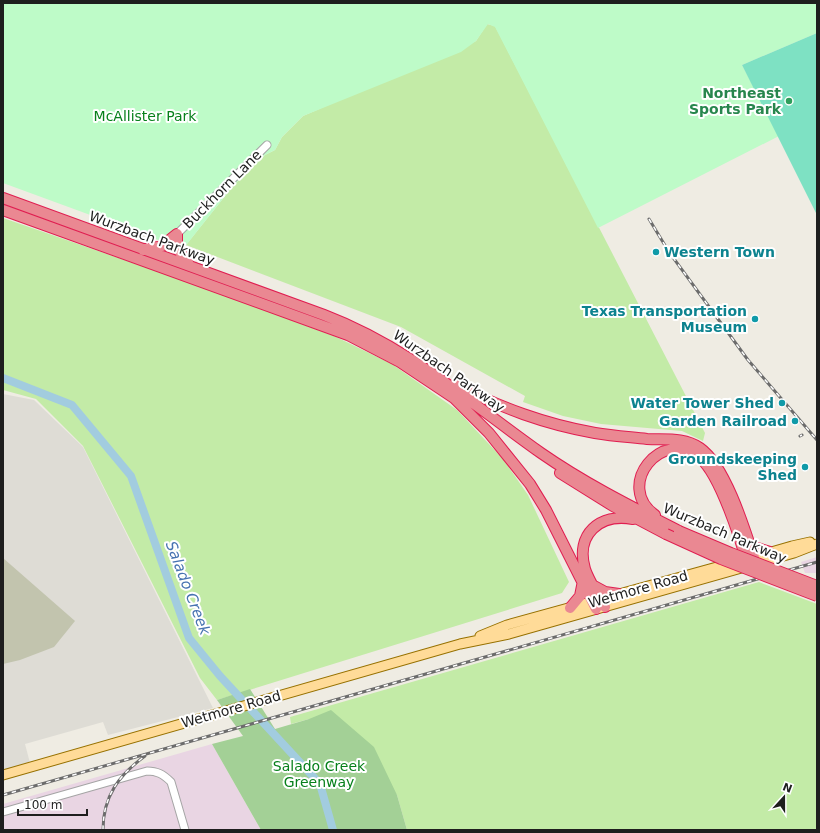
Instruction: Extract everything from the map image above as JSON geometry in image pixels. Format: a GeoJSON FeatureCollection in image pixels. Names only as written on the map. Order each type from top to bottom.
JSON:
{"type":"FeatureCollection","features":[{"type":"Feature","properties":{"kind":"highway","name":"Wurzbach Parkway"},"geometry":{"type":"LineString","coordinates":[[3,198],[342,322],[383,342],[419,364],[542,454],[629,506],[678,531],[817,586]]}},
{"type":"Feature","properties":{"kind":"highway","name":"Wurzbach Parkway"},"geometry":{"type":"LineString","coordinates":[[3,210],[269,305],[348,335],[400,362],[454,398],[534,456],[580,486],[639,520],[721,560],[817,596]]}},
{"type":"Feature","properties":{"kind":"highway"},"geometry":{"type":"LineString","coordinates":[[142,250],[162,246],[177,234]]}},
{"type":"Feature","properties":{"kind":"highway"},"geometry":{"type":"LineString","coordinates":[[177,234],[177,248],[191,267]]}},
{"type":"Feature","properties":{"kind":"highway"},"geometry":{"type":"LineString","coordinates":[[419,364],[489,401],[531,418],[617,437],[677,440],[699,447],[709,457],[721,476],[751,546],[751,561]]}},
{"type":"Feature","properties":{"kind":"highway"},"geometry":{"type":"LineString","coordinates":[[454,398],[488,433],[530,484],[546,510],[582,580],[599,604]]}},
{"type":"Feature","properties":{"kind":"highway"},"geometry":{"type":"LineString","coordinates":[[678,531],[649,510],[641,499],[639,486],[642,472],[652,458],[658,453],[674,449],[694,454],[704,462],[714,478],[751,561]]}},
{"type":"Feature","properties":{"kind":"highway"},"geometry":{"type":"LineString","coordinates":[[599,604],[594,586],[586,571],[583,556],[585,542],[591,530],[599,523],[612,518],[622,517],[639,520]]}},
{"type":"Feature","properties":{"kind":"highway"},"geometry":{"type":"LineString","coordinates":[[729,564],[736,556],[741,539]]}},
{"type":"Feature","properties":{"kind":"highway"},"geometry":{"type":"LineString","coordinates":[[751,546],[770,552]]}},
{"type":"Feature","properties":{"kind":"highway"},"geometry":{"type":"LineString","coordinates":[[570,608],[580,596],[582,580]]}},
{"type":"Feature","properties":{"kind":"highway"},"geometry":{"type":"LineString","coordinates":[[594,586],[605,592],[619,594]]}},
{"type":"Feature","properties":{"kind":"main road","name":"Wetmore Road"},"geometry":{"type":"LineString","coordinates":[[460,644],[507,625],[570,608],[599,604],[619,594],[729,564],[751,561],[770,552],[817,541]]}},
{"type":"Feature","properties":{"kind":"main road","name":"Wetmore Road"},"geometry":{"type":"LineString","coordinates":[[3,776],[460,644],[509,634],[599,604],[817,544]]}},
{"type":"Feature","properties":{"kind":"street","name":"Buckhorn Lane"},"geometry":{"type":"LineString","coordinates":[[177,234],[267,144]]}},
{"type":"Feature","properties":{"kind":"street"},"geometry":{"type":"LineString","coordinates":[[3,812],[147,771],[155,771],[161,773],[171,782],[185,830]]}},
{"type":"Feature","properties":{"kind":"shaded area"},"geometry":{"type":"Polygon","coordinates":[[[3,394],[34,400],[83,447],[213,708],[108,735],[103,722],[25,744],[30,763],[3,770],[3,394]]]}},
{"type":"Feature","properties":{"kind":"shaded area"},"geometry":{"type":"Polygon","coordinates":[[[817,557],[817,573],[805,573],[801,562],[817,557]]]}},
{"type":"Feature","properties":{"kind":"shaded area"},"geometry":{"type":"Polygon","coordinates":[[[3,558],[75,621],[54,647],[20,660],[3,664],[3,558]]]}},
{"type":"Feature","properties":{"kind":"shaded area"},"geometry":{"type":"Polygon","coordinates":[[[212,744],[261,830],[3,830],[3,804],[212,744]]]}},
{"type":"Feature","properties":{"kind":"green space","name":"McAllister Park"},"geometry":{"type":"Polygon","coordinates":[[[3,3],[817,3],[817,33],[742,65],[779,136],[598,228],[495,27],[488,24],[476,41],[461,52],[303,116],[282,137],[275,150],[265,155],[233,186],[183,249],[3,183],[3,3]]]}},
{"type":"Feature","properties":{"kind":"green space"},"geometry":{"type":"Polygon","coordinates":[[[487,24],[495,26],[705,433],[703,441],[682,431],[601,424],[563,416],[523,402],[525,396],[401,327],[186,245],[233,186],[265,155],[275,150],[282,137],[303,116],[476,41],[487,24]]]}},
{"type":"Feature","properties":{"kind":"green space","name":"Northeast Sports Park"},"geometry":{"type":"Polygon","coordinates":[[[817,33],[817,215],[742,65],[817,33]]]}},
{"type":"Feature","properties":{"kind":"green space"},"geometry":{"type":"Polygon","coordinates":[[[3,218],[188,282],[334,336],[392,364],[457,410],[503,459],[528,495],[569,582],[562,593],[217,700],[200,678],[83,446],[36,399],[3,390],[3,218]]]}},
{"type":"Feature","properties":{"kind":"green space"},"geometry":{"type":"Polygon","coordinates":[[[759,582],[817,604],[817,830],[407,830],[397,795],[309,719],[291,724],[290,717],[759,582]]]}},
{"type":"Feature","properties":{"kind":"green space","name":"Salado Creek Greenway"},"geometry":{"type":"Polygon","coordinates":[[[250,689],[275,729],[309,719],[331,710],[374,747],[397,795],[407,830],[261,830],[212,744],[243,736],[217,700],[250,689]]]}},
{"type":"Feature","properties":{"kind":"waterway","name":"Salado Creek"},"geometry":{"type":"LineString","coordinates":[[3,378],[72,405],[131,476],[189,638],[220,676],[320,784],[333,830]]}},
{"type":"Feature","properties":{"kind":"railway"},"geometry":{"type":"LineString","coordinates":[[649,219],[669,252],[748,360],[817,440]]}},
{"type":"Feature","properties":{"kind":"railway"},"geometry":{"type":"LineString","coordinates":[[3,795],[817,562]]}},
{"type":"Feature","properties":{"kind":"railway"},"geometry":{"type":"LineString","coordinates":[[103,830],[106,807],[114,787],[127,771],[145,756]]}},
{"type":"Feature","properties":{"kind":"place","name":"Northeast Sports Park"},"geometry":{"type":"Point","coordinates":[789,101]}},
{"type":"Feature","properties":{"kind":"place","name":"Western Town"},"geometry":{"type":"Point","coordinates":[656,252]}},
{"type":"Feature","properties":{"kind":"place","name":"Texas Transportation Museum"},"geometry":{"type":"Point","coordinates":[755,319]}},
{"type":"Feature","properties":{"kind":"place","name":"Water Tower Shed"},"geometry":{"type":"Point","coordinates":[782,403]}},
{"type":"Feature","properties":{"kind":"place","name":"Garden Railroad"},"geometry":{"type":"Point","coordinates":[795,421]}},
{"type":"Feature","properties":{"kind":"place","name":"Groundskeeping Shed"},"geometry":{"type":"Point","coordinates":[805,467]}}]}
